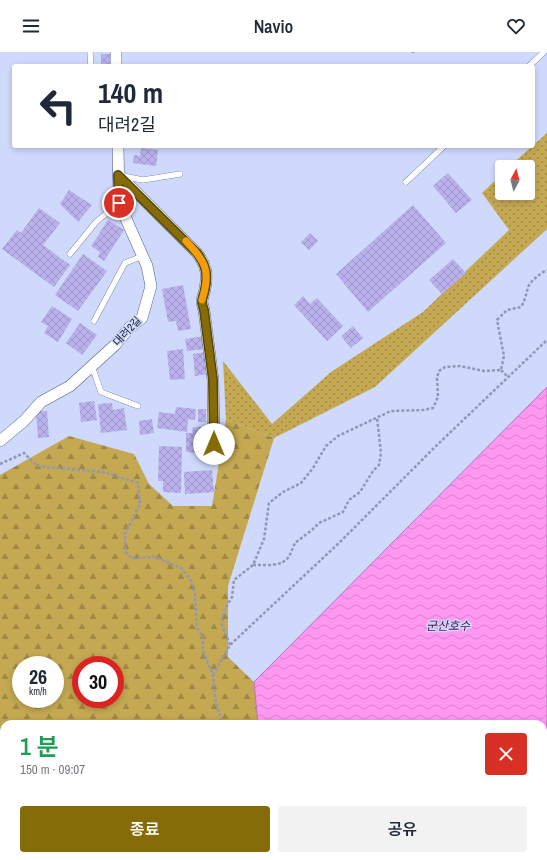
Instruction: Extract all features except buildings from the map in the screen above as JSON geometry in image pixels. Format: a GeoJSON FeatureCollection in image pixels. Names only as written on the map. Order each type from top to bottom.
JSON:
{"type":"FeatureCollection","features":[{"type":"Feature","properties":{"kind":"street"},"geometry":{"type":"LineString","coordinates":[[116,52],[116,64]]}},
{"type":"Feature","properties":{"kind":"street","name":"대려2길"},"geometry":{"type":"LineString","coordinates":[[0,441],[24,421],[41,402],[70,386],[115,345],[130,327],[142,318],[151,286],[147,266],[119,203],[118,148]]}},
{"type":"Feature","properties":{"kind":"street"},"geometry":{"type":"LineString","coordinates":[[118,175],[197,253],[204,263],[206,276],[205,290],[201,302],[204,310],[213,380],[214,444]]}},
{"type":"Feature","properties":{"kind":"lane"},"geometry":{"type":"LineString","coordinates":[[90,52],[91,64]]}},
{"type":"Feature","properties":{"kind":"lane"},"geometry":{"type":"LineString","coordinates":[[532,64],[544,52]]}},
{"type":"Feature","properties":{"kind":"lane"},"geometry":{"type":"LineString","coordinates":[[406,182],[442,148]]}},
{"type":"Feature","properties":{"kind":"lane"},"geometry":{"type":"LineString","coordinates":[[118,175],[143,180],[180,174]]}},
{"type":"Feature","properties":{"kind":"lane"},"geometry":{"type":"LineString","coordinates":[[70,254],[96,222],[119,203]]}},
{"type":"Feature","properties":{"kind":"lane"},"geometry":{"type":"LineString","coordinates":[[94,321],[125,263],[143,256]]}},
{"type":"Feature","properties":{"kind":"lane"},"geometry":{"type":"LineString","coordinates":[[92,366],[101,392],[138,406]]}},
{"type":"Feature","properties":{"kind":"path"},"geometry":{"type":"LineString","coordinates":[[501,370],[504,356],[497,320],[507,310],[521,308],[526,300],[529,285],[541,273],[547,270]]}},
{"type":"Feature","properties":{"kind":"path"},"geometry":{"type":"LineString","coordinates":[[213,674],[230,645],[339,543],[437,445],[547,340]]}},
{"type":"Feature","properties":{"kind":"path"},"geometry":{"type":"LineString","coordinates":[[230,645],[222,625],[224,611],[232,597],[234,580],[253,565],[264,539],[269,503],[283,492],[301,482],[313,468],[326,446],[338,436],[391,411],[433,408],[438,397],[437,378],[439,371],[445,367],[460,366],[484,371],[501,370],[508,377]]}},
{"type":"Feature","properties":{"kind":"path"},"geometry":{"type":"LineString","coordinates":[[253,565],[272,565],[282,563],[289,557],[295,543],[319,523],[342,512],[350,500],[360,492],[373,471],[380,465],[381,453],[377,417]]}},
{"type":"Feature","properties":{"kind":"path"},"geometry":{"type":"LineString","coordinates":[[0,464],[24,453],[38,466],[103,472],[138,483],[140,504],[125,534],[125,551],[131,558],[155,557],[181,568],[192,582],[196,595],[197,628],[203,637],[203,651],[213,674],[215,698],[221,720]]}},
{"type":"Feature","properties":{"kind":"green space"},"geometry":{"type":"Polygon","coordinates":[[[547,133],[547,229],[375,387],[274,438],[226,419],[223,361],[272,424],[331,372],[423,312],[509,230],[482,193],[495,181],[495,200],[535,200],[535,160],[517,160],[530,148],[535,148],[535,144],[547,133]]]}},
{"type":"Feature","properties":{"kind":"green space"},"geometry":{"type":"Polygon","coordinates":[[[226,419],[274,438],[228,586],[228,657],[254,682],[258,720],[0,720],[0,475],[69,436],[134,454],[149,484],[173,506],[212,506],[226,419]]]}},
{"type":"Feature","properties":{"kind":"water","name":"군산호수"},"geometry":{"type":"Polygon","coordinates":[[[547,387],[547,720],[258,720],[254,682],[547,387]]]}},
{"type":"Feature","properties":{"kind":"slow traffic"},"geometry":{"type":"LineString","coordinates":[[186,241],[204,263],[206,276],[205,290],[202,300]]}},
{"type":"Feature","properties":{"kind":"route"},"geometry":{"type":"LineString","coordinates":[[119,203],[118,175],[197,253],[204,263],[206,276],[205,290],[201,302],[204,310],[213,380],[214,444]]}}]}
